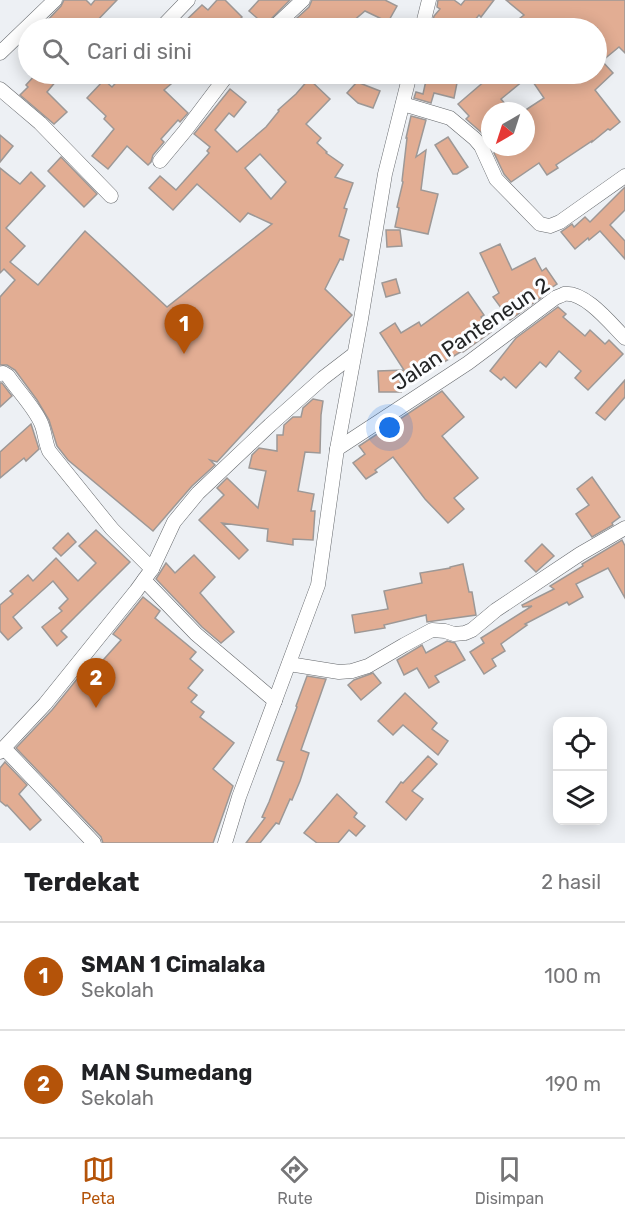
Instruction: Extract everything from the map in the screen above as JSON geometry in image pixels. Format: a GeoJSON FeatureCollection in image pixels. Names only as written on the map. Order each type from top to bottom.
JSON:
{"type":"FeatureCollection","features":[{"type":"Feature","properties":{"kind":"street"},"geometry":{"type":"LineString","coordinates":[[36,18],[55,0]]}},
{"type":"Feature","properties":{"kind":"street"},"geometry":{"type":"LineString","coordinates":[[171,18],[189,0]]}},
{"type":"Feature","properties":{"kind":"street"},"geometry":{"type":"LineString","coordinates":[[284,18],[303,0]]}},
{"type":"Feature","properties":{"kind":"street"},"geometry":{"type":"LineString","coordinates":[[424,18],[429,0]]}},
{"type":"Feature","properties":{"kind":"street"},"geometry":{"type":"LineString","coordinates":[[0,53],[18,36]]}},
{"type":"Feature","properties":{"kind":"street"},"geometry":{"type":"LineString","coordinates":[[160,161],[220,84]]}},
{"type":"Feature","properties":{"kind":"street"},"geometry":{"type":"LineString","coordinates":[[225,843],[239,797],[318,585],[336,449],[361,319],[385,174],[408,84]]}},
{"type":"Feature","properties":{"kind":"street"},"geometry":{"type":"LineString","coordinates":[[0,88],[40,123],[111,196]]}},
{"type":"Feature","properties":{"kind":"street"},"geometry":{"type":"LineString","coordinates":[[403,104],[450,118],[475,139],[481,146],[496,179],[540,224],[550,226],[560,222],[625,176]]}},
{"type":"Feature","properties":{"kind":"street","name":"Jalan Panteneun 2"},"geometry":{"type":"LineString","coordinates":[[336,449],[468,363],[542,307],[564,294],[582,298],[625,338]]}},
{"type":"Feature","properties":{"kind":"street"},"geometry":{"type":"LineString","coordinates":[[94,843],[2,750],[78,665],[148,575],[174,522],[198,493],[323,378],[353,355]]}},
{"type":"Feature","properties":{"kind":"street"},"geometry":{"type":"LineString","coordinates":[[0,374],[8,376],[37,416],[49,451],[196,634],[275,701]]}},
{"type":"Feature","properties":{"kind":"street"},"geometry":{"type":"LineString","coordinates":[[289,664],[352,672],[368,666],[432,630],[454,634],[465,633],[580,554],[625,528]]}},
{"type":"Feature","properties":{"kind":"building"},"geometry":{"type":"Polygon","coordinates":[[[64,0],[86,0],[91,5],[95,0],[117,0],[100,18],[50,18],[64,0]]]}},
{"type":"Feature","properties":{"kind":"building"},"geometry":{"type":"Polygon","coordinates":[[[217,0],[225,0],[242,17],[188,18],[202,5],[208,10],[217,0]]]}},
{"type":"Feature","properties":{"kind":"building"},"geometry":{"type":"Polygon","coordinates":[[[259,0],[290,0],[272,18],[257,18],[249,11],[259,0]]]}},
{"type":"Feature","properties":{"kind":"building"},"geometry":{"type":"Polygon","coordinates":[[[312,0],[385,0],[397,6],[390,18],[380,18],[365,11],[357,18],[297,18],[309,7],[312,0]]]}},
{"type":"Feature","properties":{"kind":"building"},"geometry":{"type":"Polygon","coordinates":[[[438,0],[454,0],[461,5],[465,0],[494,0],[481,17],[479,15],[476,18],[434,18],[440,9],[437,7],[438,0]]]}},
{"type":"Feature","properties":{"kind":"building"},"geometry":{"type":"Polygon","coordinates":[[[506,0],[625,0],[625,53],[619,47],[607,57],[607,18],[520,18],[524,15],[506,0]]]}},
{"type":"Feature","properties":{"kind":"building"},"geometry":{"type":"Polygon","coordinates":[[[607,66],[613,73],[607,79],[607,66]]]}},
{"type":"Feature","properties":{"kind":"building"},"geometry":{"type":"Polygon","coordinates":[[[54,84],[47,92],[67,112],[54,124],[20,95],[28,87],[26,85],[54,84]]]}},
{"type":"Feature","properties":{"kind":"building"},"geometry":{"type":"Polygon","coordinates":[[[100,84],[109,84],[112,87],[115,84],[171,84],[164,90],[188,113],[180,122],[178,120],[161,139],[164,142],[148,165],[127,146],[108,169],[92,156],[114,129],[104,119],[106,116],[87,98],[100,84]]]}},
{"type":"Feature","properties":{"kind":"building"},"geometry":{"type":"Polygon","coordinates":[[[305,84],[314,84],[330,99],[306,124],[321,138],[317,143],[326,153],[343,165],[335,177],[353,183],[344,208],[347,209],[339,236],[349,240],[343,260],[340,259],[325,289],[352,315],[217,462],[210,460],[215,465],[192,486],[153,531],[68,460],[57,446],[49,420],[37,400],[15,370],[7,365],[0,365],[0,297],[15,280],[4,269],[0,273],[0,168],[20,184],[31,172],[45,186],[6,228],[25,246],[10,262],[38,285],[85,231],[167,307],[272,224],[248,213],[240,222],[197,184],[173,210],[149,188],[160,176],[176,190],[209,153],[207,151],[210,147],[194,134],[230,89],[246,102],[234,117],[229,113],[215,130],[237,152],[266,127],[278,110],[305,84]],[[260,154],[245,168],[271,199],[286,182],[260,154]]]}},
{"type":"Feature","properties":{"kind":"building"},"geometry":{"type":"Polygon","coordinates":[[[355,84],[362,84],[380,91],[373,108],[358,103],[347,93],[355,84]]]}},
{"type":"Feature","properties":{"kind":"building"},"geometry":{"type":"Polygon","coordinates":[[[425,84],[457,84],[454,98],[434,93],[431,103],[414,98],[416,92],[423,94],[425,84]]]}},
{"type":"Feature","properties":{"kind":"building"},"geometry":{"type":"Polygon","coordinates":[[[481,84],[519,84],[501,99],[504,102],[481,102],[481,132],[466,119],[469,116],[458,104],[481,84]]]}},
{"type":"Feature","properties":{"kind":"building"},"geometry":{"type":"Polygon","coordinates":[[[534,84],[601,84],[595,90],[620,122],[556,165],[558,168],[547,175],[539,163],[511,182],[504,174],[495,156],[535,156],[535,104],[544,98],[534,84]]]}},
{"type":"Feature","properties":{"kind":"building"},"geometry":{"type":"Polygon","coordinates":[[[411,116],[426,120],[416,157],[426,150],[421,190],[438,194],[428,234],[395,227],[403,182],[406,138],[411,116]]]}},
{"type":"Feature","properties":{"kind":"building"},"geometry":{"type":"Polygon","coordinates":[[[0,135],[13,146],[0,162],[0,135]]]}},
{"type":"Feature","properties":{"kind":"building"},"geometry":{"type":"Polygon","coordinates":[[[448,137],[468,167],[457,174],[453,174],[435,145],[448,137]]]}},
{"type":"Feature","properties":{"kind":"building"},"geometry":{"type":"Polygon","coordinates":[[[61,157],[97,194],[84,207],[48,171],[61,157]]]}},
{"type":"Feature","properties":{"kind":"building"},"geometry":{"type":"Polygon","coordinates":[[[625,187],[625,210],[610,225],[625,241],[625,259],[600,231],[575,249],[561,232],[572,224],[574,227],[585,217],[590,222],[625,187]]]}},
{"type":"Feature","properties":{"kind":"building"},"geometry":{"type":"Polygon","coordinates":[[[386,230],[400,230],[402,246],[387,247],[386,230]]]}},
{"type":"Feature","properties":{"kind":"building"},"geometry":{"type":"Polygon","coordinates":[[[500,244],[512,270],[535,258],[542,271],[546,268],[557,284],[510,320],[493,297],[499,293],[480,253],[500,244]]]}},
{"type":"Feature","properties":{"kind":"building"},"geometry":{"type":"Polygon","coordinates":[[[396,279],[400,293],[386,297],[382,283],[396,279]]]}},
{"type":"Feature","properties":{"kind":"building"},"geometry":{"type":"Polygon","coordinates":[[[468,292],[484,315],[481,317],[491,332],[463,352],[436,367],[431,359],[400,380],[401,392],[379,392],[378,371],[404,370],[380,333],[395,323],[401,333],[419,322],[421,326],[468,292]]]}},
{"type":"Feature","properties":{"kind":"building"},"geometry":{"type":"Polygon","coordinates":[[[558,307],[566,314],[563,317],[585,336],[590,330],[605,344],[609,340],[623,354],[588,390],[575,378],[581,371],[559,351],[546,367],[540,362],[516,388],[504,377],[501,380],[490,371],[516,338],[558,307]]]}},
{"type":"Feature","properties":{"kind":"building"},"geometry":{"type":"Polygon","coordinates":[[[625,380],[625,397],[605,420],[596,413],[625,380]]]}},
{"type":"Feature","properties":{"kind":"building"},"geometry":{"type":"Polygon","coordinates":[[[0,383],[12,396],[0,407],[0,383]]]}},
{"type":"Feature","properties":{"kind":"building"},"geometry":{"type":"Polygon","coordinates":[[[442,391],[464,417],[442,436],[478,478],[454,498],[464,509],[448,523],[425,499],[393,457],[366,479],[353,463],[365,454],[359,446],[442,391]]]}},
{"type":"Feature","properties":{"kind":"building"},"geometry":{"type":"Polygon","coordinates":[[[313,399],[323,401],[320,453],[305,452],[298,491],[314,494],[311,511],[315,511],[313,540],[293,539],[293,545],[267,541],[268,529],[222,523],[248,550],[239,559],[199,520],[224,495],[217,488],[227,478],[258,508],[266,471],[249,468],[252,455],[259,448],[277,451],[277,435],[283,435],[284,425],[293,417],[301,417],[303,408],[313,399]]]}},
{"type":"Feature","properties":{"kind":"building"},"geometry":{"type":"Polygon","coordinates":[[[31,424],[39,449],[26,461],[24,458],[0,478],[0,452],[31,424]]]}},
{"type":"Feature","properties":{"kind":"building"},"geometry":{"type":"Polygon","coordinates":[[[592,477],[620,517],[612,523],[613,525],[592,537],[576,514],[589,505],[577,489],[592,477]]]}},
{"type":"Feature","properties":{"kind":"building"},"geometry":{"type":"Polygon","coordinates":[[[96,530],[130,562],[61,631],[67,637],[57,646],[42,627],[62,611],[59,608],[68,599],[53,581],[13,617],[22,628],[8,640],[0,631],[0,605],[13,594],[10,591],[28,575],[33,581],[56,558],[78,581],[96,563],[79,546],[96,530]]]}},
{"type":"Feature","properties":{"kind":"building"},"geometry":{"type":"Polygon","coordinates":[[[68,533],[76,542],[61,556],[53,548],[68,533]]]}},
{"type":"Feature","properties":{"kind":"building"},"geometry":{"type":"Polygon","coordinates":[[[622,540],[625,546],[625,598],[608,568],[576,584],[583,597],[569,605],[567,602],[525,624],[527,625],[501,644],[505,651],[492,659],[496,666],[484,674],[470,652],[484,643],[481,638],[532,606],[523,607],[522,605],[554,589],[550,586],[622,540]]]}},
{"type":"Feature","properties":{"kind":"building"},"geometry":{"type":"Polygon","coordinates":[[[542,544],[554,556],[536,572],[525,561],[542,544]]]}},
{"type":"Feature","properties":{"kind":"building"},"geometry":{"type":"Polygon","coordinates":[[[194,555],[215,577],[200,593],[234,632],[221,643],[202,627],[156,579],[166,563],[175,573],[194,555]]]}},
{"type":"Feature","properties":{"kind":"building"},"geometry":{"type":"Polygon","coordinates":[[[463,564],[469,592],[472,592],[476,615],[427,622],[426,615],[384,625],[385,628],[355,633],[352,615],[388,609],[384,591],[422,583],[420,573],[463,564]]]}},
{"type":"Feature","properties":{"kind":"building"},"geometry":{"type":"Polygon","coordinates":[[[143,597],[160,611],[155,618],[196,652],[190,659],[203,670],[188,688],[197,695],[191,702],[204,712],[200,717],[234,743],[213,769],[233,786],[213,843],[103,843],[101,837],[16,748],[52,710],[90,663],[96,668],[121,640],[113,634],[143,597]]]}},
{"type":"Feature","properties":{"kind":"building"},"geometry":{"type":"Polygon","coordinates":[[[447,641],[455,643],[465,660],[435,676],[439,682],[429,688],[417,668],[404,675],[397,660],[422,645],[426,653],[447,641]]]}},
{"type":"Feature","properties":{"kind":"building"},"geometry":{"type":"Polygon","coordinates":[[[373,673],[381,683],[361,700],[348,685],[354,680],[373,673]]]}},
{"type":"Feature","properties":{"kind":"building"},"geometry":{"type":"Polygon","coordinates":[[[307,676],[326,679],[301,750],[309,753],[300,781],[279,824],[276,823],[260,843],[246,843],[265,818],[262,817],[284,762],[277,760],[307,676]]]}},
{"type":"Feature","properties":{"kind":"building"},"geometry":{"type":"Polygon","coordinates":[[[405,693],[437,723],[432,729],[448,741],[438,755],[403,725],[393,735],[378,721],[405,693]]]}},
{"type":"Feature","properties":{"kind":"building"},"geometry":{"type":"Polygon","coordinates":[[[428,756],[437,764],[412,791],[423,799],[406,820],[386,802],[401,782],[403,783],[428,756]]]}},
{"type":"Feature","properties":{"kind":"building"},"geometry":{"type":"Polygon","coordinates":[[[5,762],[27,785],[19,794],[41,820],[30,830],[7,805],[0,801],[0,768],[5,762]]]}},
{"type":"Feature","properties":{"kind":"building"},"geometry":{"type":"Polygon","coordinates":[[[337,794],[357,813],[354,817],[365,826],[356,836],[349,830],[338,843],[317,843],[304,833],[337,794]]]}},
{"type":"Feature","properties":{"kind":"place","name":"SMAN 1 Cimalaka"},"geometry":{"type":"Point","coordinates":[184,354]}},
{"type":"Feature","properties":{"kind":"place","name":"MAN Sumedang"},"geometry":{"type":"Point","coordinates":[96,708]}}]}
